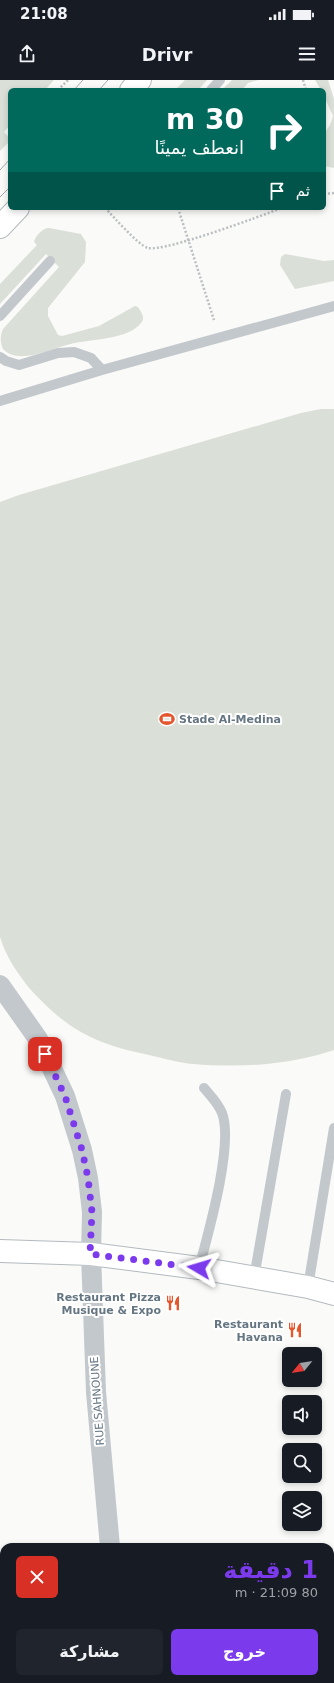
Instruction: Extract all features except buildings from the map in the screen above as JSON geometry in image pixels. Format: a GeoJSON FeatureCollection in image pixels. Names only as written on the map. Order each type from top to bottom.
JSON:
{"type":"FeatureCollection","features":[{"type":"Feature","properties":{"kind":"street"},"geometry":{"type":"LineString","coordinates":[[133,88],[140,80]]}},
{"type":"Feature","properties":{"kind":"street"},"geometry":{"type":"LineString","coordinates":[[0,228],[16,210]]}},
{"type":"Feature","properties":{"kind":"street","name":"RUE SAHNOUNE"},"geometry":{"type":"LineString","coordinates":[[0,985],[38,1039],[65,1096],[82,1150],[88,1178],[92,1212],[90,1254],[96,1392],[110,1543]]}},
{"type":"Feature","properties":{"kind":"street"},"geometry":{"type":"LineString","coordinates":[[0,1251],[90,1254],[199,1268],[308,1287],[334,1294]]}},
{"type":"Feature","properties":{"kind":"lane"},"geometry":{"type":"LineString","coordinates":[[213,88],[220,80]]}},
{"type":"Feature","properties":{"kind":"lane"},"geometry":{"type":"LineString","coordinates":[[0,316],[50,261]]}},
{"type":"Feature","properties":{"kind":"lane"},"geometry":{"type":"LineString","coordinates":[[0,402],[102,370],[334,306]]}},
{"type":"Feature","properties":{"kind":"lane"},"geometry":{"type":"LineString","coordinates":[[0,357],[6,361],[19,365],[58,353],[74,352],[91,358],[102,370]]}},
{"type":"Feature","properties":{"kind":"lane"},"geometry":{"type":"LineString","coordinates":[[199,1268],[210,1223],[224,1146],[225,1128],[222,1114],[215,1100],[204,1088]]}},
{"type":"Feature","properties":{"kind":"lane"},"geometry":{"type":"LineString","coordinates":[[254,1278],[286,1094]]}},
{"type":"Feature","properties":{"kind":"lane"},"geometry":{"type":"LineString","coordinates":[[308,1287],[334,1128]]}},
{"type":"Feature","properties":{"kind":"path"},"geometry":{"type":"LineString","coordinates":[[60,88],[68,80]]}},
{"type":"Feature","properties":{"kind":"path"},"geometry":{"type":"LineString","coordinates":[[107,210],[138,242],[146,248],[155,249],[189,240],[276,210]]}},
{"type":"Feature","properties":{"kind":"path"},"geometry":{"type":"LineString","coordinates":[[179,210],[220,338]]}},
{"type":"Feature","properties":{"kind":"shaded area"},"geometry":{"type":"Polygon","coordinates":[[[0,80],[54,80],[47,88],[8,88],[8,127],[4,132],[8,136],[8,143],[0,151],[0,80]]]}},
{"type":"Feature","properties":{"kind":"shaded area"},"geometry":{"type":"Polygon","coordinates":[[[185,80],[207,80],[200,88],[177,88],[185,80]]]}},
{"type":"Feature","properties":{"kind":"shaded area"},"geometry":{"type":"Polygon","coordinates":[[[232,80],[258,80],[248,83],[244,88],[224,88],[232,80]]]}},
{"type":"Feature","properties":{"kind":"shaded area"},"geometry":{"type":"Polygon","coordinates":[[[315,80],[328,80],[334,99],[334,168],[326,166],[326,131],[333,116],[326,100],[326,88],[320,88],[315,80]]]}},
{"type":"Feature","properties":{"kind":"shaded area"},"geometry":{"type":"Polygon","coordinates":[[[49,228],[81,234],[86,242],[85,262],[48,308],[48,316],[58,335],[62,336],[99,326],[135,306],[138,307],[142,313],[143,319],[135,328],[111,338],[75,343],[28,356],[10,354],[3,349],[1,344],[1,334],[3,329],[59,267],[46,254],[0,304],[0,284],[37,245],[34,242],[38,235],[44,229],[49,228]]]}},
{"type":"Feature","properties":{"kind":"shaded area"},"geometry":{"type":"Polygon","coordinates":[[[285,254],[324,261],[334,260],[334,281],[295,289],[280,265],[281,257],[285,254]]]}},
{"type":"Feature","properties":{"kind":"shaded area","name":"Stade Al-Medina"},"geometry":{"type":"Polygon","coordinates":[[[321,409],[334,409],[334,1050],[282,1062],[229,1066],[182,1063],[114,1046],[81,1032],[47,1007],[30,989],[17,971],[5,951],[0,937],[0,502],[19,495],[301,413],[321,409]]]}},
{"type":"Feature","properties":{"kind":"tram line"},"geometry":{"type":"LineString","coordinates":[[76,88],[83,80]]}},
{"type":"Feature","properties":{"kind":"tram line"},"geometry":{"type":"LineString","coordinates":[[101,88],[108,80]]}},
{"type":"Feature","properties":{"kind":"tram line"},"geometry":{"type":"LineString","coordinates":[[0,170],[8,161]]}},
{"type":"Feature","properties":{"kind":"tram line"},"geometry":{"type":"LineString","coordinates":[[0,197],[8,189]]}},
{"type":"Feature","properties":{"kind":"place","name":"Stade Al-Medina"},"geometry":{"type":"Point","coordinates":[167,719]}},
{"type":"Feature","properties":{"kind":"place","name":"Restaurant Pizza Musique & Expo"},"geometry":{"type":"Point","coordinates":[173,1303]}},
{"type":"Feature","properties":{"kind":"place","name":"Restaurant Havana"},"geometry":{"type":"Point","coordinates":[295,1330]}},
{"type":"Feature","properties":{"kind":"route"},"geometry":{"type":"LineString","coordinates":[[45,1054],[65,1096],[82,1150],[88,1178],[92,1212],[90,1254],[199,1268]]}}]}
